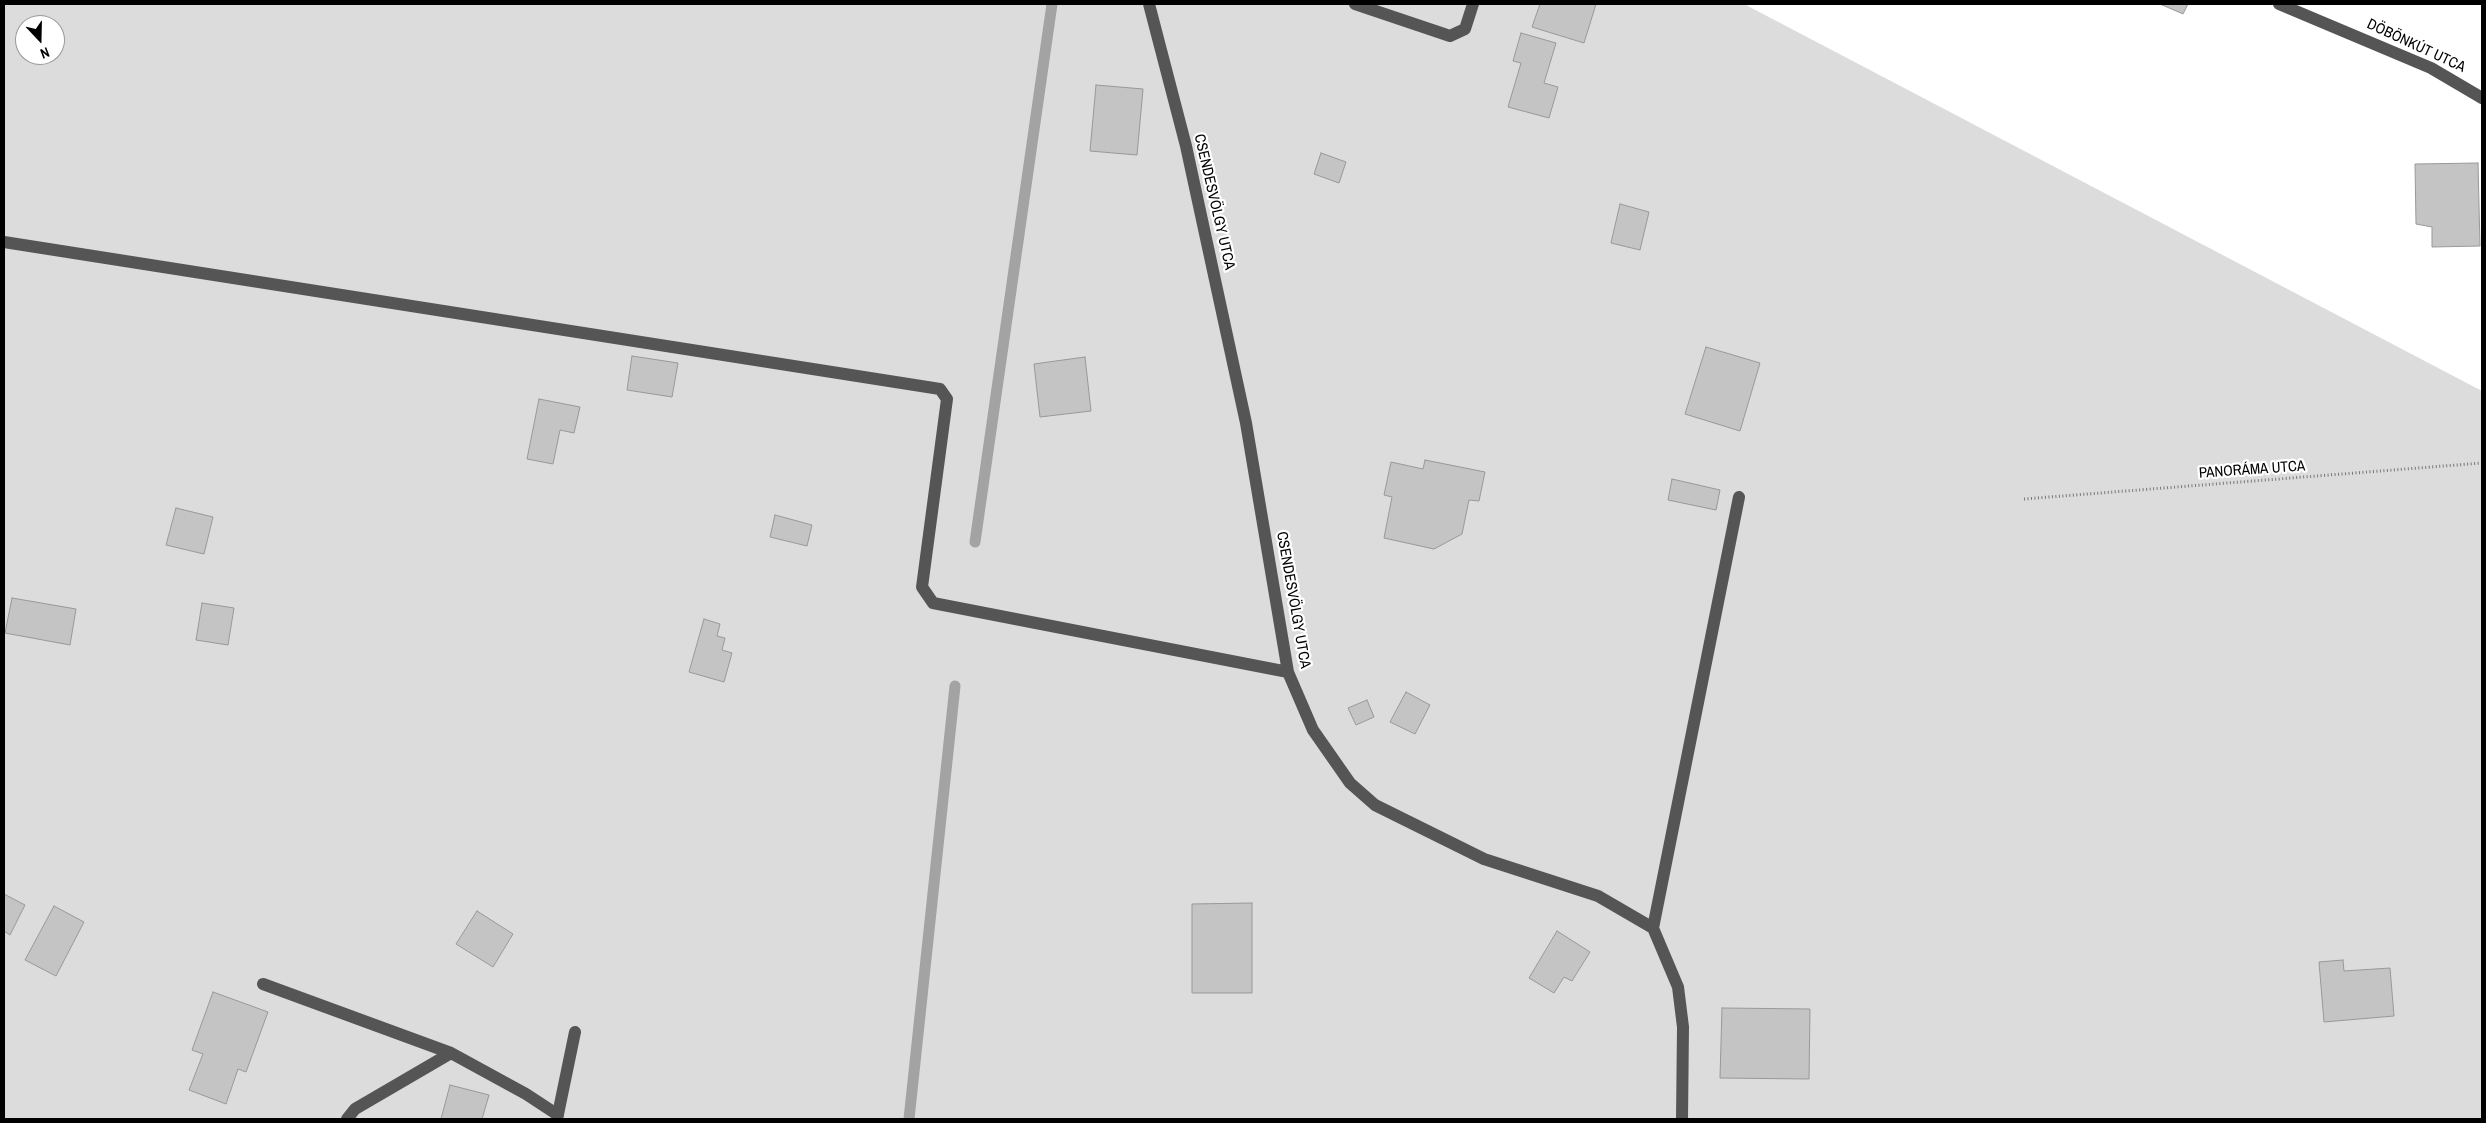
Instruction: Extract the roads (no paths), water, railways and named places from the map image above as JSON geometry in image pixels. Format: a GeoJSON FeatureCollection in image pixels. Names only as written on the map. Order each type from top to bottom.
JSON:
{"type":"FeatureCollection","features":[{"type":"Feature","properties":{"kind":"street","name":"CSENDESVÖLGY UTCA"},"geometry":{"type":"LineString","coordinates":[[1149,4],[1186,146],[1246,423],[1288,672],[1313,730],[1350,783],[1375,805],[1484,859],[1598,896],[1653,928]]}},
{"type":"Feature","properties":{"kind":"street"},"geometry":{"type":"LineString","coordinates":[[1355,4],[1450,36],[1465,29],[1473,4]]}},
{"type":"Feature","properties":{"kind":"street","name":"DÖBÖNKÚT UTCA"},"geometry":{"type":"LineString","coordinates":[[2279,4],[2431,68],[2482,98]]}},
{"type":"Feature","properties":{"kind":"street"},"geometry":{"type":"LineString","coordinates":[[4,242],[940,389],[947,399],[922,587],[933,603],[1288,672]]}},
{"type":"Feature","properties":{"kind":"street"},"geometry":{"type":"LineString","coordinates":[[1682,1119],[1683,1028],[1678,987],[1653,928],[1738,497]]}},
{"type":"Feature","properties":{"kind":"street"},"geometry":{"type":"LineString","coordinates":[[263,984],[451,1053],[526,1094],[558,1117],[575,1032]]}},
{"type":"Feature","properties":{"kind":"street"},"geometry":{"type":"LineString","coordinates":[[347,1119],[355,1109],[451,1053]]}},
{"type":"Feature","properties":{"kind":"waterway"},"geometry":{"type":"LineString","coordinates":[[975,542],[1052,4]]}},
{"type":"Feature","properties":{"kind":"waterway"},"geometry":{"type":"LineString","coordinates":[[909,1119],[955,686]]}}]}
